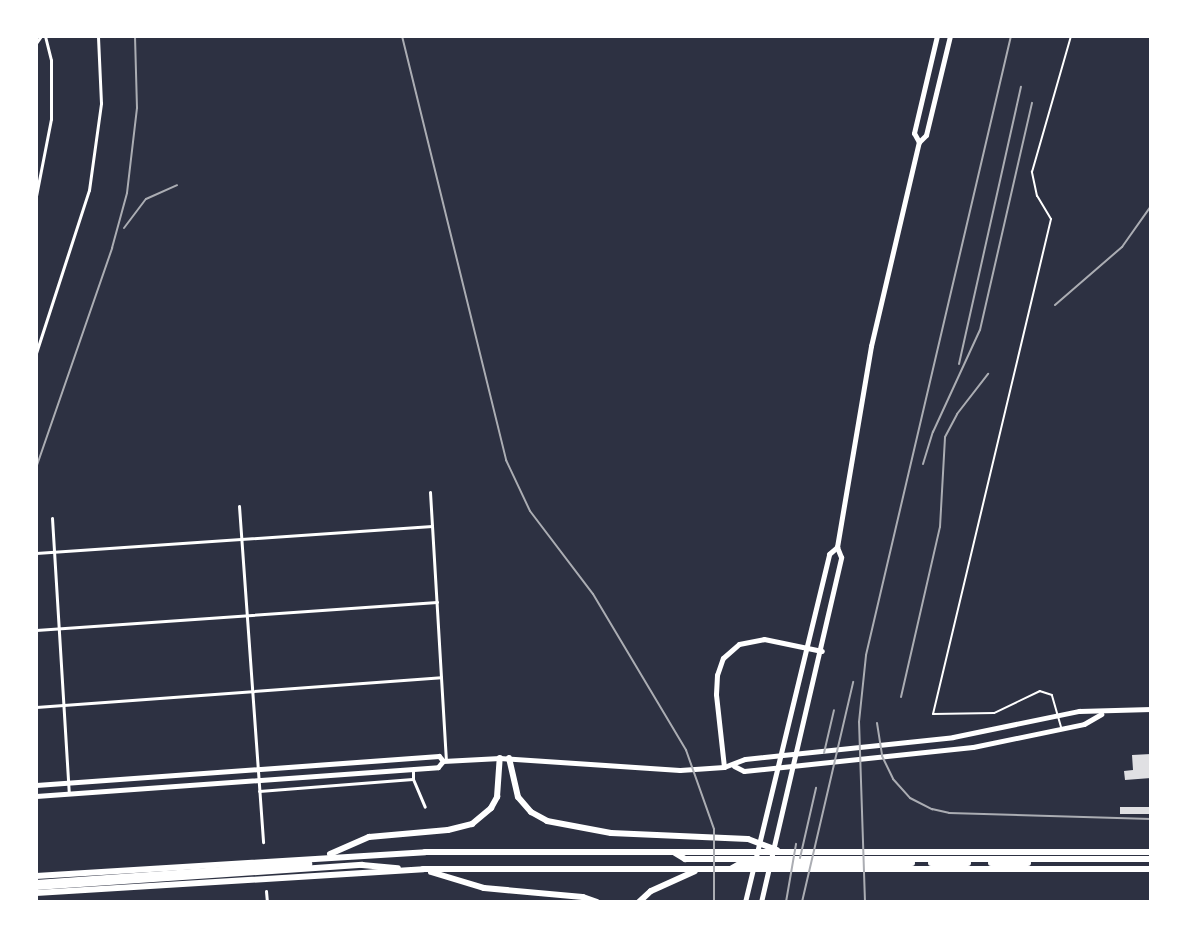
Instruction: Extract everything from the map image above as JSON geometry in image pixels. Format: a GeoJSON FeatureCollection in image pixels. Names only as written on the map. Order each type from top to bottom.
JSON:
{"type":"FeatureCollection","features":[{"type":"Feature","properties":{"kind":"highway"},"geometry":{"type":"LineString","coordinates":[[326,856],[369,837],[456,829],[472,824],[491,808],[497,797],[500,758]]}},
{"type":"Feature","properties":{"kind":"highway"},"geometry":{"type":"LineString","coordinates":[[509,758],[518,797],[531,812],[547,821],[596,832],[748,839],[784,852]]}},
{"type":"Feature","properties":{"kind":"highway"},"geometry":{"type":"LineString","coordinates":[[36,876],[346,855],[672,852],[1151,869]]}},
{"type":"Feature","properties":{"kind":"highway"},"geometry":{"type":"LineString","coordinates":[[699,855],[784,852],[922,861],[1151,861]]}},
{"type":"Feature","properties":{"kind":"highway"},"geometry":{"type":"LineString","coordinates":[[36,893],[423,869],[729,869],[1151,852]]}},
{"type":"Feature","properties":{"kind":"highway"},"geometry":{"type":"LineString","coordinates":[[36,885],[329,863],[346,855]]}},
{"type":"Feature","properties":{"kind":"highway"},"geometry":{"type":"LineString","coordinates":[[36,885],[386,864],[405,870]]}},
{"type":"Feature","properties":{"kind":"highway"},"geometry":{"type":"LineString","coordinates":[[423,869],[484,888],[583,897],[597,902]]}},
{"type":"Feature","properties":{"kind":"highway"},"geometry":{"type":"LineString","coordinates":[[639,902],[663,886],[699,869]]}},
{"type":"Feature","properties":{"kind":"main road"},"geometry":{"type":"LineString","coordinates":[[919,142],[914,133],[937,36]]}},
{"type":"Feature","properties":{"kind":"main road"},"geometry":{"type":"LineString","coordinates":[[761,902],[822,651],[841,557],[837,547],[871,346],[919,142],[926,135],[950,36]]}},
{"type":"Feature","properties":{"kind":"main road"},"geometry":{"type":"LineString","coordinates":[[745,902],[829,554],[837,547]]}},
{"type":"Feature","properties":{"kind":"main road"},"geometry":{"type":"LineString","coordinates":[[724,767],[716,694],[717,675],[723,658],[739,644],[764,639],[822,651]]}},
{"type":"Feature","properties":{"kind":"main road"},"geometry":{"type":"LineString","coordinates":[[36,796],[438,767],[445,761],[500,758],[701,769],[733,766],[745,759],[907,743],[1079,711],[1104,713],[1151,709]]}},
{"type":"Feature","properties":{"kind":"main road"},"geometry":{"type":"LineString","coordinates":[[733,766],[744,771],[908,756],[1084,724],[1104,713]]}},
{"type":"Feature","properties":{"kind":"main road"},"geometry":{"type":"LineString","coordinates":[[36,785],[439,756],[445,761]]}},
{"type":"Feature","properties":{"kind":"street"},"geometry":{"type":"LineString","coordinates":[[36,43],[43,36],[51,60],[51,119],[36,196]]}},
{"type":"Feature","properties":{"kind":"street"},"geometry":{"type":"LineString","coordinates":[[36,353],[89,190],[101,103],[98,36]]}},
{"type":"Feature","properties":{"kind":"street"},"geometry":{"type":"LineString","coordinates":[[430,492],[445,761]]}},
{"type":"Feature","properties":{"kind":"street"},"geometry":{"type":"LineString","coordinates":[[239,506],[263,842]]}},
{"type":"Feature","properties":{"kind":"street"},"geometry":{"type":"LineString","coordinates":[[52,518],[69,794]]}},
{"type":"Feature","properties":{"kind":"street"},"geometry":{"type":"LineString","coordinates":[[36,553],[432,526]]}},
{"type":"Feature","properties":{"kind":"street"},"geometry":{"type":"LineString","coordinates":[[36,630],[437,602]]}},
{"type":"Feature","properties":{"kind":"street"},"geometry":{"type":"LineString","coordinates":[[36,707],[441,677]]}},
{"type":"Feature","properties":{"kind":"street"},"geometry":{"type":"LineString","coordinates":[[413,769],[413,779],[425,807]]}},
{"type":"Feature","properties":{"kind":"street"},"geometry":{"type":"LineString","coordinates":[[259,791],[413,779]]}},
{"type":"Feature","properties":{"kind":"street"},"geometry":{"type":"LineString","coordinates":[[266,891],[267,902]]}},
{"type":"Feature","properties":{"kind":"lane"},"geometry":{"type":"LineString","coordinates":[[1061,728],[1052,695],[1040,691],[994,713],[933,714],[1051,219],[1037,196],[1032,172],[1071,36]]}},
{"type":"Feature","properties":{"kind":"building"},"geometry":{"type":"Polygon","coordinates":[[[1151,754],[1151,778],[1125,780],[1124,771],[1133,770],[1132,755],[1151,754]]]}},
{"type":"Feature","properties":{"kind":"building"},"geometry":{"type":"Polygon","coordinates":[[[1120,807],[1151,807],[1151,814],[1120,814],[1120,807]]]}},
{"type":"Feature","properties":{"kind":"railway"},"geometry":{"type":"LineString","coordinates":[[36,468],[112,248],[127,193],[137,108],[135,36]]}},
{"type":"Feature","properties":{"kind":"railway"},"geometry":{"type":"LineString","coordinates":[[402,36],[506,460],[530,511],[593,594],[686,750],[714,829],[714,902]]}},
{"type":"Feature","properties":{"kind":"railway"},"geometry":{"type":"LineString","coordinates":[[865,902],[859,722],[866,655],[1011,36]]}},
{"type":"Feature","properties":{"kind":"railway"},"geometry":{"type":"LineString","coordinates":[[959,364],[1021,87]]}},
{"type":"Feature","properties":{"kind":"railway"},"geometry":{"type":"LineString","coordinates":[[923,464],[933,432],[980,330],[1032,103]]}},
{"type":"Feature","properties":{"kind":"railway"},"geometry":{"type":"LineString","coordinates":[[124,228],[146,199],[177,185]]}},
{"type":"Feature","properties":{"kind":"railway"},"geometry":{"type":"LineString","coordinates":[[1055,305],[1122,247],[1151,206]]}},
{"type":"Feature","properties":{"kind":"railway"},"geometry":{"type":"LineString","coordinates":[[901,697],[940,527],[945,437],[957,414],[988,374]]}},
{"type":"Feature","properties":{"kind":"railway"},"geometry":{"type":"LineString","coordinates":[[802,902],[853,682]]}},
{"type":"Feature","properties":{"kind":"railway"},"geometry":{"type":"LineString","coordinates":[[824,753],[834,710]]}},
{"type":"Feature","properties":{"kind":"railway"},"geometry":{"type":"LineString","coordinates":[[877,723],[882,756],[893,779],[910,798],[932,809],[949,813],[1151,819]]}},
{"type":"Feature","properties":{"kind":"railway"},"geometry":{"type":"LineString","coordinates":[[800,858],[816,788]]}},
{"type":"Feature","properties":{"kind":"railway"},"geometry":{"type":"LineString","coordinates":[[786,902],[796,844]]}}]}
